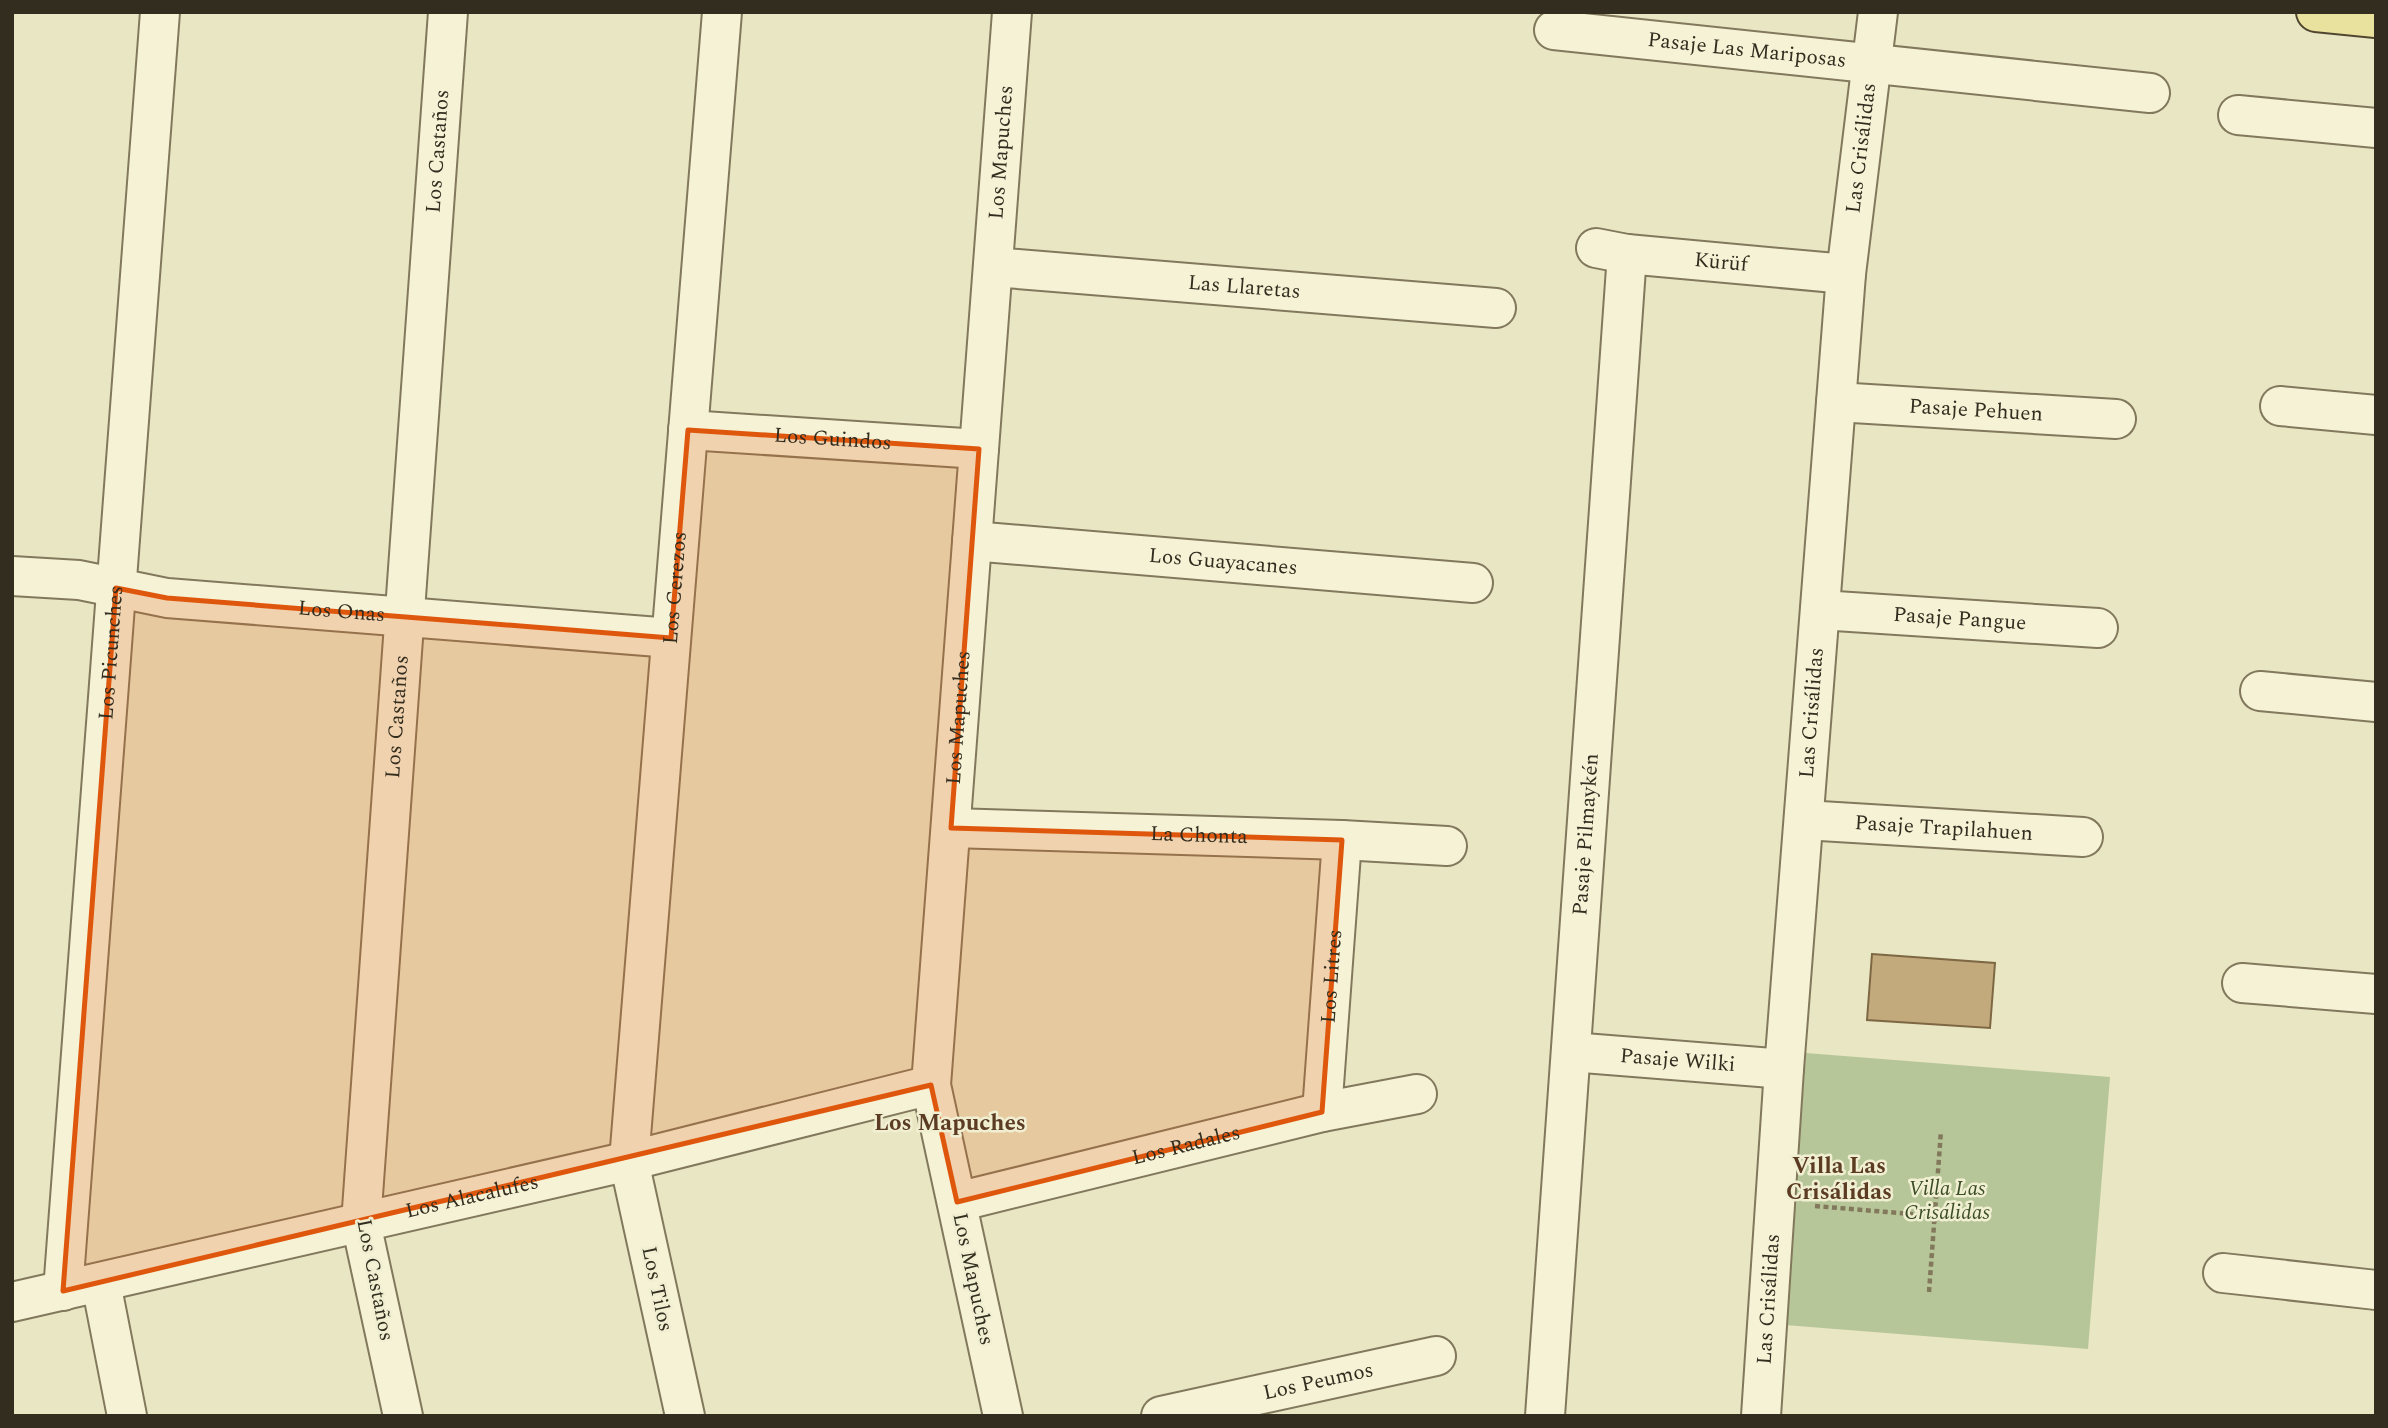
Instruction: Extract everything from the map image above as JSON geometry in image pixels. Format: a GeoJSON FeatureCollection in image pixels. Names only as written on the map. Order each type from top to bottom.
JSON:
{"type":"FeatureCollection","features":[{"type":"Feature","properties":{"kind":"main road"},"geometry":{"type":"LineString","coordinates":[[2316,12],[2376,18]]}},
{"type":"Feature","properties":{"kind":"street","name":"Los Picunches"},"geometry":{"type":"LineString","coordinates":[[63,1291],[160,12]]}},
{"type":"Feature","properties":{"kind":"street","name":"Los Castaños"},"geometry":{"type":"LineString","coordinates":[[403,1416],[361,1223],[448,12]]}},
{"type":"Feature","properties":{"kind":"street","name":"Los Cerezos"},"geometry":{"type":"LineString","coordinates":[[629,1161],[722,12]]}},
{"type":"Feature","properties":{"kind":"street","name":"Los Mapuches"},"geometry":{"type":"LineString","coordinates":[[1003,1416],[931,1085],[1012,12]]}},
{"type":"Feature","properties":{"kind":"street","name":"Las Crisálidas"},"geometry":{"type":"LineString","coordinates":[[1761,1416],[1784,1069],[1846,274],[1878,12]]}},
{"type":"Feature","properties":{"kind":"street","name":"Pasaje Las Mariposas"},"geometry":{"type":"LineString","coordinates":[[1554,30],[2150,93]]}},
{"type":"Feature","properties":{"kind":"street"},"geometry":{"type":"LineString","coordinates":[[2238,116],[2376,128]]}},
{"type":"Feature","properties":{"kind":"street","name":"Kürüf"},"geometry":{"type":"LineString","coordinates":[[1611,251],[1846,274]]}},
{"type":"Feature","properties":{"kind":"street","name":"Pasaje Pilmaykén"},"geometry":{"type":"LineString","coordinates":[[1545,1416],[1570,1052],[1611,251]]}},
{"type":"Feature","properties":{"kind":"street","name":"Las Llaretas"},"geometry":{"type":"LineString","coordinates":[[993,267],[1496,308]]}},
{"type":"Feature","properties":{"kind":"street","name":"Pasaje Pehuen"},"geometry":{"type":"LineString","coordinates":[[1836,402],[2116,419]]}},
{"type":"Feature","properties":{"kind":"street"},"geometry":{"type":"LineString","coordinates":[[2280,406],[2376,415]]}},
{"type":"Feature","properties":{"kind":"street","name":"Los Guindos"},"geometry":{"type":"LineString","coordinates":[[688,430],[979,449]]}},
{"type":"Feature","properties":{"kind":"street","name":"Los Guayacanes"},"geometry":{"type":"LineString","coordinates":[[972,541],[1473,583]]}},
{"type":"Feature","properties":{"kind":"street","name":"Los Onas"},"geometry":{"type":"LineString","coordinates":[[12,576],[79,580],[167,598],[671,638]]}},
{"type":"Feature","properties":{"kind":"street","name":"Pasaje Pangue"},"geometry":{"type":"LineString","coordinates":[[1820,610],[2098,628]]}},
{"type":"Feature","properties":{"kind":"street"},"geometry":{"type":"LineString","coordinates":[[2260,691],[2376,702]]}},
{"type":"Feature","properties":{"kind":"street","name":"Pasaje Trapilahuen"},"geometry":{"type":"LineString","coordinates":[[1804,820],[2082,837]]}},
{"type":"Feature","properties":{"kind":"street","name":"La Chonta"},"geometry":{"type":"LineString","coordinates":[[951,828],[1342,840],[1447,846]]}},
{"type":"Feature","properties":{"kind":"street","name":"Los Litres"},"geometry":{"type":"LineString","coordinates":[[1322,1112],[1342,840]]}},
{"type":"Feature","properties":{"kind":"street"},"geometry":{"type":"LineString","coordinates":[[2242,983],[2376,994]]}},
{"type":"Feature","properties":{"kind":"street","name":"Pasaje Wilki"},"geometry":{"type":"LineString","coordinates":[[1570,1052],[1784,1069]]}},
{"type":"Feature","properties":{"kind":"street","name":"Los Alacalufes"},"geometry":{"type":"LineString","coordinates":[[12,1303],[629,1161],[931,1085]]}},
{"type":"Feature","properties":{"kind":"street","name":"Los Radales"},"geometry":{"type":"LineString","coordinates":[[957,1202],[1322,1112],[1417,1094]]}},
{"type":"Feature","properties":{"kind":"street","name":"Los Tilos"},"geometry":{"type":"LineString","coordinates":[[629,1161],[685,1416]]}},
{"type":"Feature","properties":{"kind":"street"},"geometry":{"type":"LineString","coordinates":[[2223,1273],[2376,1290]]}},
{"type":"Feature","properties":{"kind":"street"},"geometry":{"type":"LineString","coordinates":[[101,1283],[127,1416]]}},
{"type":"Feature","properties":{"kind":"street","name":"Los Peumos"},"geometry":{"type":"LineString","coordinates":[[1161,1416],[1436,1356]]}},
{"type":"Feature","properties":{"kind":"path"},"geometry":{"type":"LineString","coordinates":[[1929,1292],[1941,1131]]}},
{"type":"Feature","properties":{"kind":"path"},"geometry":{"type":"LineString","coordinates":[[1776,1203],[1935,1216]]}},
{"type":"Feature","properties":{"kind":"highlighted area"},"geometry":{"type":"Polygon","coordinates":[[[688,430],[979,449],[951,828],[1342,840],[1322,1112],[957,1202],[931,1085],[63,1291],[116,588],[167,598],[671,638],[688,430]]]}},
{"type":"Feature","properties":{"kind":"green space","name":"Villa Las Crisálidas"},"geometry":{"type":"Polygon","coordinates":[[[1806,1053],[2110,1077],[2088,1349],[1785,1325],[1806,1053]]]}},
{"type":"Feature","properties":{"kind":"building"},"geometry":{"type":"Polygon","coordinates":[[[1872,954],[1995,963],[1990,1028],[1867,1020],[1872,954]]]}},
{"type":"Feature","properties":{"kind":"district","name":"Los Mapuches"},"geometry":{"type":"Point","coordinates":[950,1123]}},
{"type":"Feature","properties":{"kind":"district","name":"Villa Las Crisálidas"},"geometry":{"type":"Point","coordinates":[1839,1179]}}]}
